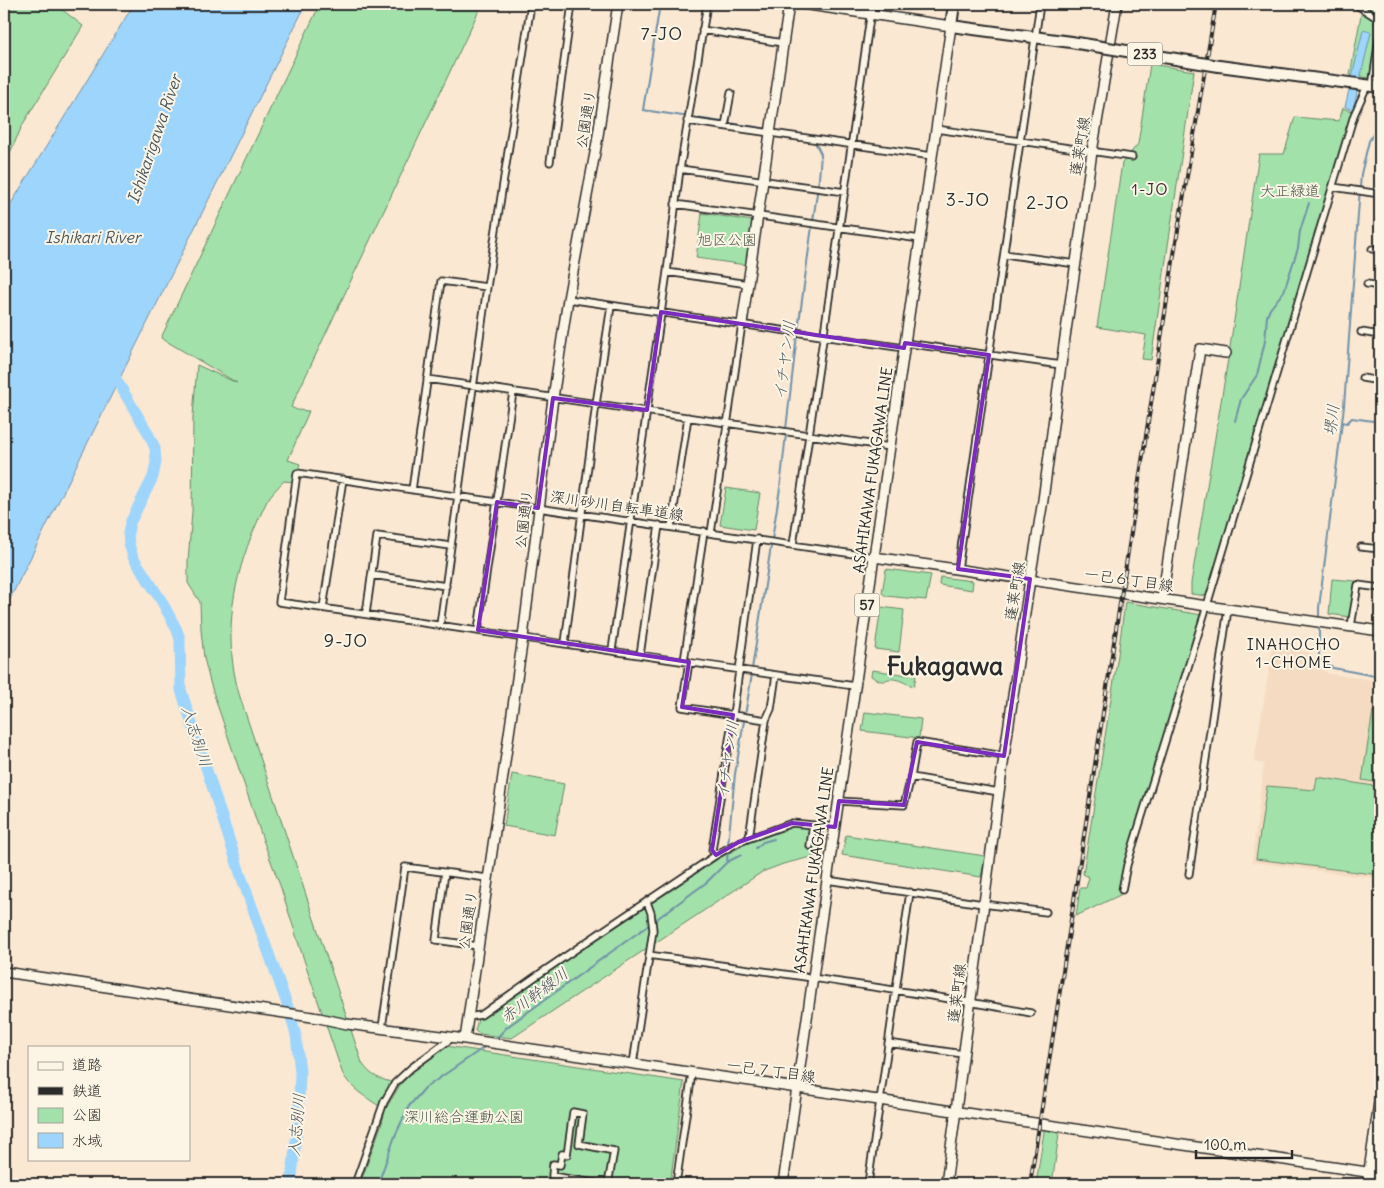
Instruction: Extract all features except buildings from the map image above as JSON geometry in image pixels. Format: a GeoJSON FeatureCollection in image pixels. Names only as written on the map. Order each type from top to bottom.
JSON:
{"type":"FeatureCollection","features":[{"type":"Feature","properties":{"kind":"highway"},"geometry":{"type":"LineString","coordinates":[[951,26],[954,4]]}},
{"type":"Feature","properties":{"kind":"highway","name":"233"},"geometry":{"type":"LineString","coordinates":[[951,26],[1370,87]]}},
{"type":"Feature","properties":{"kind":"street"},"geometry":{"type":"LineString","coordinates":[[440,625],[487,287],[531,4]]}},
{"type":"Feature","properties":{"kind":"street"},"geometry":{"type":"LineString","coordinates":[[550,162],[572,4]]}},
{"type":"Feature","properties":{"kind":"street","name":"公園通り"},"geometry":{"type":"LineString","coordinates":[[465,1039],[523,637],[553,398],[568,299],[597,142],[618,4]]}},
{"type":"Feature","properties":{"kind":"street"},"geometry":{"type":"LineString","coordinates":[[612,650],[687,121],[707,4]]}},
{"type":"Feature","properties":{"kind":"street"},"geometry":{"type":"LineString","coordinates":[[711,532],[788,4]]}},
{"type":"Feature","properties":{"kind":"street"},"geometry":{"type":"LineString","coordinates":[[802,4],[951,26]]}},
{"type":"Feature","properties":{"kind":"street"},"geometry":{"type":"LineString","coordinates":[[793,545],[872,4]]}},
{"type":"Feature","properties":{"kind":"street"},"geometry":{"type":"LineString","coordinates":[[958,569],[1040,4]]}},
{"type":"Feature","properties":{"kind":"street","name":"蓬莱町線"},"geometry":{"type":"LineString","coordinates":[[946,1184],[1004,756],[1043,500],[1092,152],[1117,4]]}},
{"type":"Feature","properties":{"kind":"street"},"geometry":{"type":"LineString","coordinates":[[1355,4],[1380,20]]}},
{"type":"Feature","properties":{"kind":"street","name":"ASAHIKAWA FUKAGAWA LINE"},"geometry":{"type":"LineString","coordinates":[[783,1184],[951,26]]}},
{"type":"Feature","properties":{"kind":"street"},"geometry":{"type":"LineString","coordinates":[[702,30],[783,43]]}},
{"type":"Feature","properties":{"kind":"street"},"geometry":{"type":"LineString","coordinates":[[1122,890],[1127,865],[1354,115],[1370,87],[1380,32]]}},
{"type":"Feature","properties":{"kind":"street"},"geometry":{"type":"LineString","coordinates":[[725,126],[731,93]]}},
{"type":"Feature","properties":{"kind":"street"},"geometry":{"type":"LineString","coordinates":[[687,121],[932,156]]}},
{"type":"Feature","properties":{"kind":"street"},"geometry":{"type":"LineString","coordinates":[[936,130],[1132,158]]}},
{"type":"Feature","properties":{"kind":"street"},"geometry":{"type":"LineString","coordinates":[[680,169],[845,192]]}},
{"type":"Feature","properties":{"kind":"street"},"geometry":{"type":"LineString","coordinates":[[1333,187],[1380,194]]}},
{"type":"Feature","properties":{"kind":"street"},"geometry":{"type":"LineString","coordinates":[[675,204],[920,239]]}},
{"type":"Feature","properties":{"kind":"street"},"geometry":{"type":"LineString","coordinates":[[1372,249],[1380,250]]}},
{"type":"Feature","properties":{"kind":"street"},"geometry":{"type":"LineString","coordinates":[[1004,254],[1076,264]]}},
{"type":"Feature","properties":{"kind":"street"},"geometry":{"type":"LineString","coordinates":[[667,272],[748,284]]}},
{"type":"Feature","properties":{"kind":"street"},"geometry":{"type":"LineString","coordinates":[[412,490],[441,281],[487,287]]}},
{"type":"Feature","properties":{"kind":"street"},"geometry":{"type":"LineString","coordinates":[[1367,284],[1380,286]]}},
{"type":"Feature","properties":{"kind":"street"},"geometry":{"type":"LineString","coordinates":[[568,299],[823,337],[905,345],[1061,365]]}},
{"type":"Feature","properties":{"kind":"street"},"geometry":{"type":"LineString","coordinates":[[565,643],[596,404],[611,306]]}},
{"type":"Feature","properties":{"kind":"street"},"geometry":{"type":"LineString","coordinates":[[1360,332],[1380,335]]}},
{"type":"Feature","properties":{"kind":"street"},"geometry":{"type":"LineString","coordinates":[[1162,599],[1200,349],[1226,353]]}},
{"type":"Feature","properties":{"kind":"street"},"geometry":{"type":"LineString","coordinates":[[1362,378],[1380,381]]}},
{"type":"Feature","properties":{"kind":"street"},"geometry":{"type":"LineString","coordinates":[[427,379],[890,446]]}},
{"type":"Feature","properties":{"kind":"street"},"geometry":{"type":"LineString","coordinates":[[478,630],[513,392]]}},
{"type":"Feature","properties":{"kind":"street"},"geometry":{"type":"LineString","coordinates":[[670,526],[688,416]]}},
{"type":"Feature","properties":{"kind":"street","name":"深川砂川自転車道線"},"geometry":{"type":"LineString","coordinates":[[323,608],[279,602],[298,473],[874,557]]}},
{"type":"Feature","properties":{"kind":"street"},"geometry":{"type":"LineString","coordinates":[[342,479],[323,608],[855,686]]}},
{"type":"Feature","properties":{"kind":"street"},"geometry":{"type":"LineString","coordinates":[[640,655],[659,525]]}},
{"type":"Feature","properties":{"kind":"street"},"geometry":{"type":"LineString","coordinates":[[704,531],[686,662],[682,708],[766,720]]}},
{"type":"Feature","properties":{"kind":"street"},"geometry":{"type":"LineString","coordinates":[[366,614],[377,536],[451,546]]}},
{"type":"Feature","properties":{"kind":"street"},"geometry":{"type":"LineString","coordinates":[[716,855],[712,850],[757,539]]}},
{"type":"Feature","properties":{"kind":"street"},"geometry":{"type":"LineString","coordinates":[[1361,547],[1380,550]]}},
{"type":"Feature","properties":{"kind":"street","name":"一已６丁目線"},"geometry":{"type":"LineString","coordinates":[[874,557],[1380,631]]}},
{"type":"Feature","properties":{"kind":"street"},"geometry":{"type":"LineString","coordinates":[[372,575],[446,586]]}},
{"type":"Feature","properties":{"kind":"street"},"geometry":{"type":"LineString","coordinates":[[1351,626],[1358,585],[1380,588]]}},
{"type":"Feature","properties":{"kind":"street"},"geometry":{"type":"LineString","coordinates":[[1189,874],[1228,609]]}},
{"type":"Feature","properties":{"kind":"street"},"geometry":{"type":"LineString","coordinates":[[749,838],[766,720],[771,709],[776,675]]}},
{"type":"Feature","properties":{"kind":"street"},"geometry":{"type":"LineString","coordinates":[[839,801],[904,805],[917,742],[1004,756]]}},
{"type":"Feature","properties":{"kind":"street"},"geometry":{"type":"LineString","coordinates":[[911,777],[999,792]]}},
{"type":"Feature","properties":{"kind":"street"},"geometry":{"type":"LineString","coordinates":[[468,1017],[481,1015],[716,855],[739,842],[792,823],[835,827]]}},
{"type":"Feature","properties":{"kind":"street"},"geometry":{"type":"LineString","coordinates":[[810,846],[813,825]]}},
{"type":"Feature","properties":{"kind":"street"},"geometry":{"type":"LineString","coordinates":[[382,1028],[405,867],[487,878]]}},
{"type":"Feature","properties":{"kind":"street"},"geometry":{"type":"LineString","coordinates":[[445,872],[436,940],[478,946]]}},
{"type":"Feature","properties":{"kind":"street"},"geometry":{"type":"LineString","coordinates":[[827,880],[1046,912]]}},
{"type":"Feature","properties":{"kind":"street"},"geometry":{"type":"LineString","coordinates":[[868,1184],[910,892]]}},
{"type":"Feature","properties":{"kind":"street"},"geometry":{"type":"LineString","coordinates":[[633,1064],[653,930],[651,913],[647,902]]}},
{"type":"Feature","properties":{"kind":"street"},"geometry":{"type":"LineString","coordinates":[[650,954],[896,990],[1031,1013]]}},
{"type":"Feature","properties":{"kind":"street","name":"一已７丁目線"},"geometry":{"type":"LineString","coordinates":[[4,972],[319,1018],[347,1024],[465,1039],[1380,1174]]}},
{"type":"Feature","properties":{"kind":"street"},"geometry":{"type":"LineString","coordinates":[[355,1184],[382,1108],[395,1082],[452,1038]]}},
{"type":"Feature","properties":{"kind":"street"},"geometry":{"type":"LineString","coordinates":[[888,1043],[963,1054]]}},
{"type":"Feature","properties":{"kind":"street"},"geometry":{"type":"LineString","coordinates":[[676,1184],[692,1073]]}},
{"type":"Feature","properties":{"kind":"street"},"geometry":{"type":"LineString","coordinates":[[1367,1184],[1380,1096]]}},
{"type":"Feature","properties":{"kind":"street"},"geometry":{"type":"LineString","coordinates":[[601,1184],[552,1176],[553,1164],[560,1164],[562,1154],[567,1155],[573,1112],[583,1114],[579,1144],[614,1151],[608,1184]]}},
{"type":"Feature","properties":{"kind":"highlighted area"},"geometry":{"type":"Polygon","coordinates":[[[661,312],[904,348],[905,343],[989,355],[958,569],[1030,579],[1004,756],[917,742],[904,805],[839,801],[835,827],[792,823],[739,842],[716,855],[712,850],[733,715],[682,707],[689,662],[478,630],[497,502],[538,508],[553,398],[647,410],[661,312]]]}},
{"type":"Feature","properties":{"kind":"shaded area"},"geometry":{"type":"Polygon","coordinates":[[[1273,645],[1310,653],[1321,668],[1329,674],[1373,680],[1380,686],[1380,879],[1252,862],[1264,764],[1254,762],[1273,645]]]}},
{"type":"Feature","properties":{"kind":"green space"},"geometry":{"type":"Polygon","coordinates":[[[4,4],[55,4],[83,26],[23,124],[4,166],[4,4]]]}},
{"type":"Feature","properties":{"kind":"green space"},"geometry":{"type":"Polygon","coordinates":[[[320,4],[482,4],[291,407],[297,410],[309,411],[288,460],[300,464],[294,482],[284,481],[269,498],[261,514],[244,556],[234,595],[232,614],[232,654],[239,694],[362,1063],[376,1077],[395,1083],[382,1108],[354,1088],[342,1072],[210,682],[204,658],[200,602],[188,583],[192,512],[193,416],[197,365],[237,383],[161,338],[320,4]]]}},
{"type":"Feature","properties":{"kind":"green space"},"geometry":{"type":"Polygon","coordinates":[[[1363,4],[1380,4],[1380,19],[1369,78],[1350,75],[1363,4]]]}},
{"type":"Feature","properties":{"kind":"green space"},"geometry":{"type":"Polygon","coordinates":[[[1150,64],[1194,71],[1151,360],[1142,359],[1146,335],[1097,327],[1122,163],[1138,144],[1150,64]]]}},
{"type":"Feature","properties":{"kind":"green space","name":"大正緑道"},"geometry":{"type":"Polygon","coordinates":[[[1343,108],[1353,112],[1207,596],[1191,594],[1191,583],[1230,347],[1259,154],[1284,154],[1295,117],[1339,121],[1343,108]]]}},
{"type":"Feature","properties":{"kind":"green space","name":"旭区公園"},"geometry":{"type":"Polygon","coordinates":[[[702,213],[752,221],[746,265],[696,258],[702,213]]]}},
{"type":"Feature","properties":{"kind":"green space"},"geometry":{"type":"Polygon","coordinates":[[[726,488],[760,493],[754,530],[720,525],[726,488]]]}},
{"type":"Feature","properties":{"kind":"green space"},"geometry":{"type":"Polygon","coordinates":[[[886,569],[931,575],[926,600],[886,596],[882,593],[886,569]]]}},
{"type":"Feature","properties":{"kind":"green space"},"geometry":{"type":"Polygon","coordinates":[[[940,577],[973,581],[972,590],[939,585],[940,577]]]}},
{"type":"Feature","properties":{"kind":"green space"},"geometry":{"type":"Polygon","coordinates":[[[1332,579],[1356,581],[1350,617],[1329,614],[1332,579]]]}},
{"type":"Feature","properties":{"kind":"green space"},"geometry":{"type":"Polygon","coordinates":[[[1125,602],[1202,615],[1125,863],[1120,895],[1076,916],[1080,888],[1086,888],[1089,877],[1083,874],[1125,602]]]}},
{"type":"Feature","properties":{"kind":"green space"},"geometry":{"type":"Polygon","coordinates":[[[881,607],[904,610],[899,652],[875,649],[881,607]]]}},
{"type":"Feature","properties":{"kind":"green space"},"geometry":{"type":"Polygon","coordinates":[[[872,670],[916,676],[914,686],[894,679],[880,681],[871,676],[872,670]]]}},
{"type":"Feature","properties":{"kind":"green space"},"geometry":{"type":"Polygon","coordinates":[[[1373,711],[1380,712],[1380,783],[1362,780],[1373,711]]]}},
{"type":"Feature","properties":{"kind":"green space"},"geometry":{"type":"Polygon","coordinates":[[[865,712],[921,719],[919,738],[862,731],[865,712]]]}},
{"type":"Feature","properties":{"kind":"green space"},"geometry":{"type":"Polygon","coordinates":[[[512,774],[564,784],[555,835],[504,826],[512,774]]]}},
{"type":"Feature","properties":{"kind":"green space"},"geometry":{"type":"Polygon","coordinates":[[[1317,777],[1380,787],[1380,875],[1256,859],[1267,786],[1315,790],[1317,777]]]}},
{"type":"Feature","properties":{"kind":"green space"},"geometry":{"type":"Polygon","coordinates":[[[791,825],[823,829],[819,855],[783,864],[762,872],[512,1038],[480,1034],[475,1031],[478,1019],[718,859],[757,838],[791,825]]]}},
{"type":"Feature","properties":{"kind":"green space"},"geometry":{"type":"Polygon","coordinates":[[[846,835],[985,856],[981,877],[842,855],[846,835]]]}},
{"type":"Feature","properties":{"kind":"green space","name":"深川総合運動公園"},"geometry":{"type":"Polygon","coordinates":[[[446,1046],[684,1082],[670,1184],[360,1184],[385,1110],[400,1085],[422,1062],[446,1046]]]}},
{"type":"Feature","properties":{"kind":"green space"},"geometry":{"type":"Polygon","coordinates":[[[1045,1125],[1060,1127],[1052,1184],[1036,1184],[1045,1125]]]}},
{"type":"Feature","properties":{"kind":"water","name":"Ishikari River"},"geometry":{"type":"Polygon","coordinates":[[[134,4],[306,4],[4,611],[4,215],[134,4]]]}},
{"type":"Feature","properties":{"kind":"water"},"geometry":{"type":"Polygon","coordinates":[[[1363,30],[1371,32],[1353,110],[1345,107],[1363,30]]]}},
{"type":"Feature","properties":{"kind":"waterway","name":"イチヤン川"},"geometry":{"type":"LineString","coordinates":[[660,4],[643,110],[769,129]]}},
{"type":"Feature","properties":{"kind":"waterway","name":"堺川"},"geometry":{"type":"LineString","coordinates":[[1319,618],[1344,406],[1361,174],[1369,141],[1380,123]]}},
{"type":"Feature","properties":{"kind":"waterway","name":"イチヤン川"},"geometry":{"type":"LineString","coordinates":[[774,130],[796,134]]}},
{"type":"Feature","properties":{"kind":"waterway","name":"イチヤン川"},"geometry":{"type":"LineString","coordinates":[[813,221],[821,154],[814,140]]}},
{"type":"Feature","properties":{"kind":"waterway"},"geometry":{"type":"LineString","coordinates":[[1235,421],[1241,399],[1257,375],[1265,341],[1267,316],[1284,291],[1298,248],[1300,231],[1309,203]]}},
{"type":"Feature","properties":{"kind":"waterway","name":"イチヤン川"},"geometry":{"type":"LineString","coordinates":[[798,330],[812,226]]}},
{"type":"Feature","properties":{"kind":"waterway","name":"イチヤン川"},"geometry":{"type":"LineString","coordinates":[[786,429],[797,335]]}},
{"type":"Feature","properties":{"kind":"waterway","name":"入志別川"},"geometry":{"type":"LineString","coordinates":[[110,369],[155,448],[156,462],[153,477],[130,523],[128,533],[129,544],[133,557],[161,600],[177,630],[180,639],[181,690],[240,873],[288,1007],[296,1035],[300,1072],[298,1122],[291,1184]]}},
{"type":"Feature","properties":{"kind":"waterway"},"geometry":{"type":"LineString","coordinates":[[1342,422],[1347,423],[1352,418],[1380,422]]}},
{"type":"Feature","properties":{"kind":"waterway","name":"イチヤン川"},"geometry":{"type":"LineString","coordinates":[[752,669],[780,488],[786,434]]}},
{"type":"Feature","properties":{"kind":"waterway","name":"堺川"},"geometry":{"type":"LineString","coordinates":[[1319,626],[1319,656],[1324,664],[1333,668],[1380,677]]}},
{"type":"Feature","properties":{"kind":"waterway","name":"イチヤン川"},"geometry":{"type":"LineString","coordinates":[[728,845],[735,774],[752,674]]}},
{"type":"Feature","properties":{"kind":"waterway","name":"赤川幹線川"},"geometry":{"type":"LineString","coordinates":[[756,848],[763,842],[774,839]]}},
{"type":"Feature","properties":{"kind":"waterway","name":"イチヤン川"},"geometry":{"type":"LineString","coordinates":[[727,862],[728,850]]}},
{"type":"Feature","properties":{"kind":"waterway","name":"赤川幹線川"},"geometry":{"type":"LineString","coordinates":[[654,921],[707,882],[727,862],[741,855]]}},
{"type":"Feature","properties":{"kind":"waterway","name":"赤川幹線川"},"geometry":{"type":"LineString","coordinates":[[494,1041],[507,1027],[650,924]]}},
{"type":"Feature","properties":{"kind":"waterway","name":"赤川幹線川"},"geometry":{"type":"LineString","coordinates":[[378,1184],[395,1136],[409,1106],[425,1088],[486,1046]]}},
{"type":"Feature","properties":{"kind":"railway"},"geometry":{"type":"LineString","coordinates":[[1030,1184],[1176,242],[1216,4]]}},
{"type":"Feature","properties":{"kind":"district","name":"7-JO"},"geometry":{"type":"Point","coordinates":[662,34]}},
{"type":"Feature","properties":{"kind":"district","name":"1-JO"},"geometry":{"type":"Point","coordinates":[1150,189]}},
{"type":"Feature","properties":{"kind":"district","name":"3-JO"},"geometry":{"type":"Point","coordinates":[968,200]}},
{"type":"Feature","properties":{"kind":"district","name":"2-JO"},"geometry":{"type":"Point","coordinates":[1048,203]}},
{"type":"Feature","properties":{"kind":"district","name":"9-JO"},"geometry":{"type":"Point","coordinates":[346,641]}},
{"type":"Feature","properties":{"kind":"district","name":"INAHOCHO 1-CHOME"},"geometry":{"type":"Point","coordinates":[1294,653]}},
{"type":"Feature","properties":{"kind":"district","name":"Fukagawa"},"geometry":{"type":"Point","coordinates":[945,666]}},
{"type":"Feature","properties":{"kind":"water label","name":"Ishikarigawa River"},"geometry":{"type":"Point","coordinates":[154,139]}}]}
